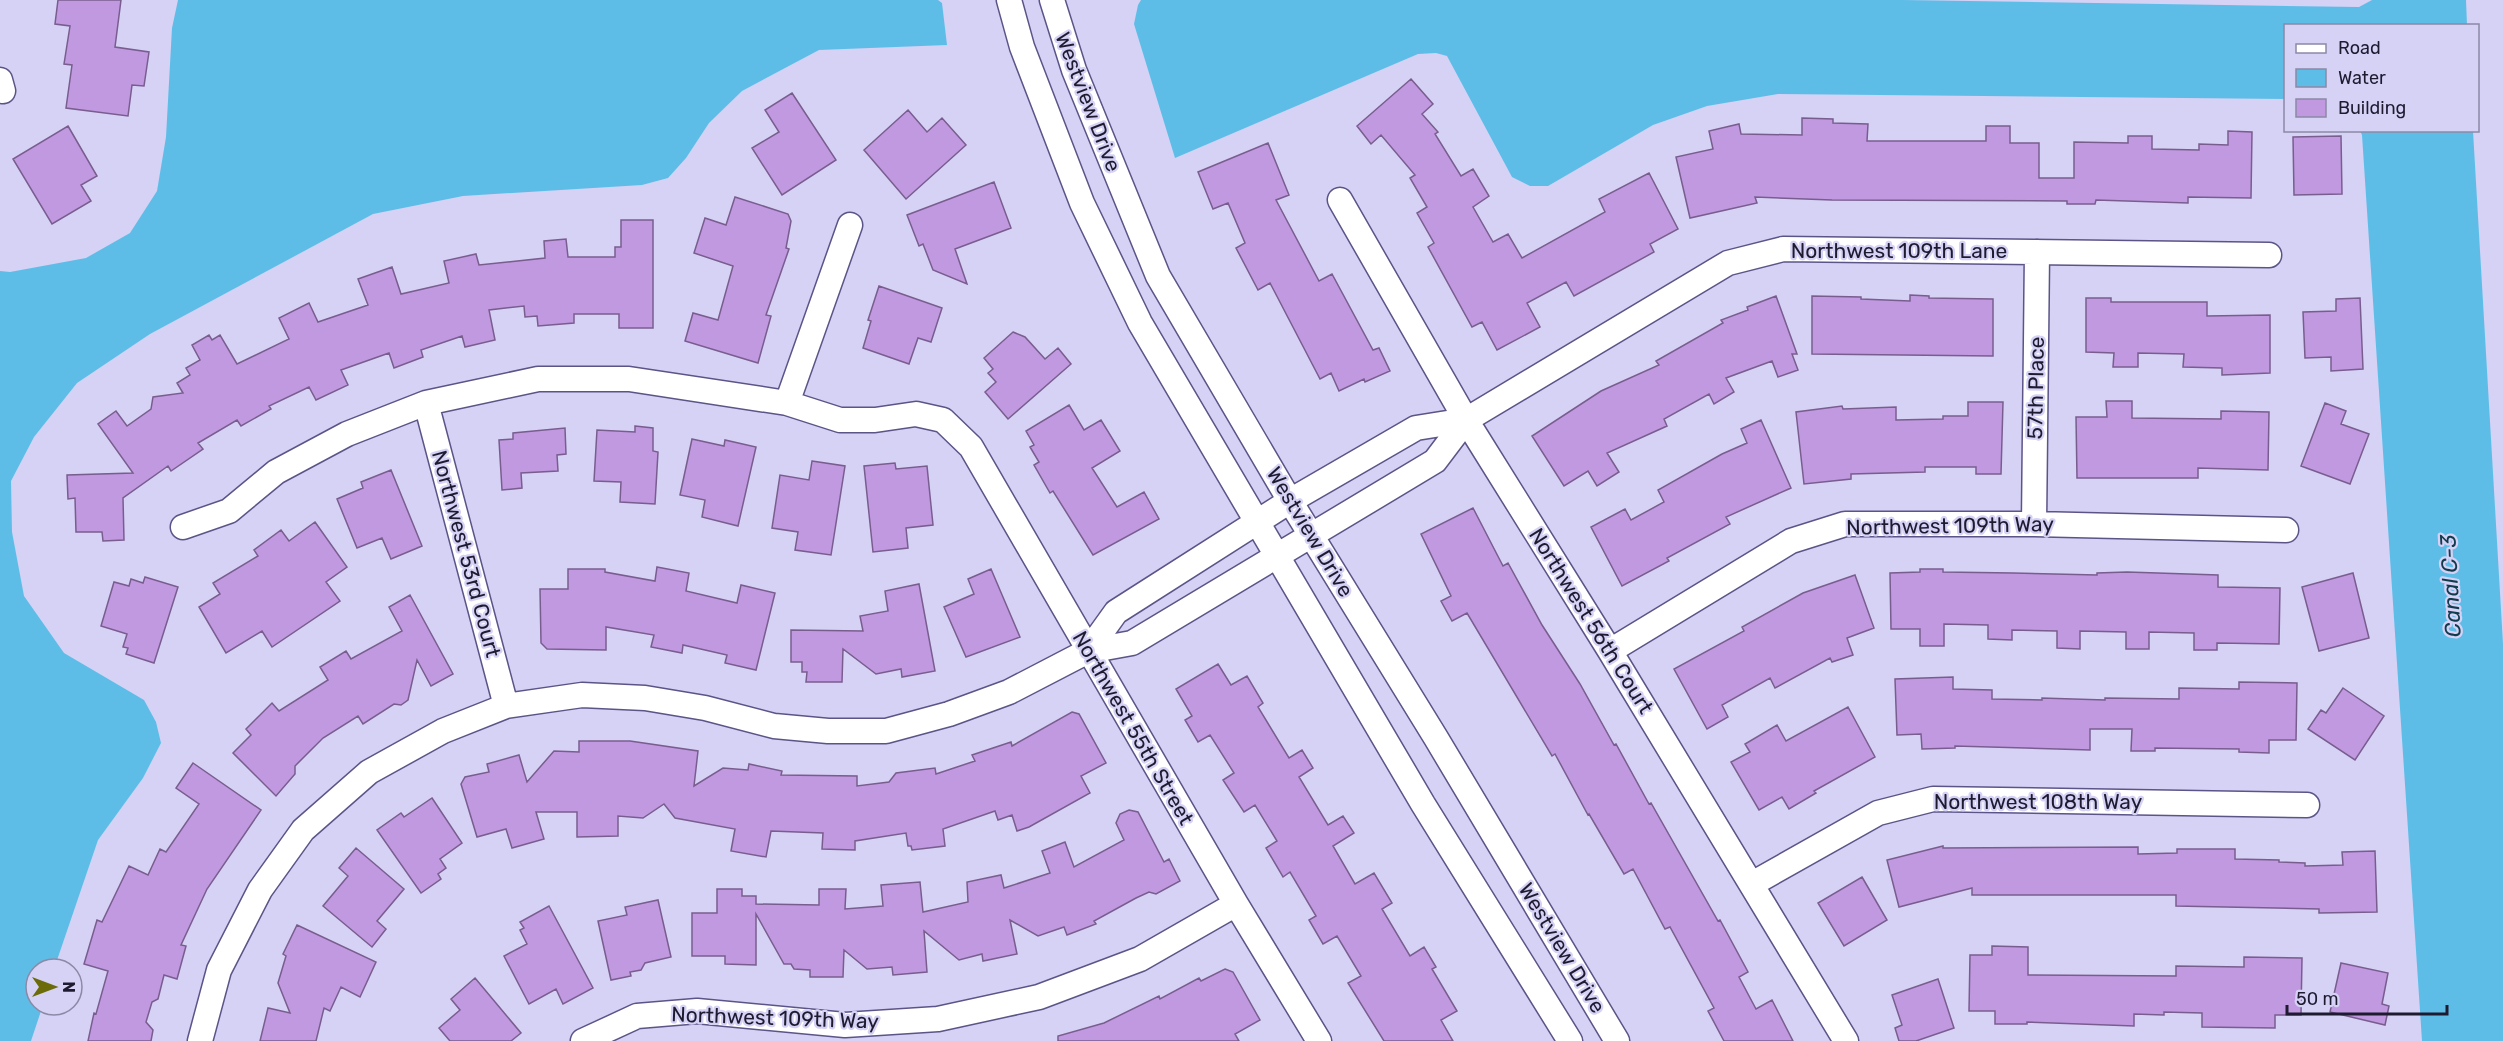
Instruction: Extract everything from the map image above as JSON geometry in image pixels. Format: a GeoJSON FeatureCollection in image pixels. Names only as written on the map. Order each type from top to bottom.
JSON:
{"type":"FeatureCollection","features":[{"type":"Feature","properties":{"kind":"street","name":"Westview Drive"},"geometry":{"type":"LineString","coordinates":[[1009,0],[1023,47],[1057,139],[1096,233],[1140,324],[1423,804],[1570,1041]]}},
{"type":"Feature","properties":{"kind":"street","name":"Westview Drive"},"geometry":{"type":"LineString","coordinates":[[1052,0],[1074,70],[1158,276],[1290,501],[1617,1041]]}},
{"type":"Feature","properties":{"kind":"street","name":"Northwest 56th Court"},"geometry":{"type":"LineString","coordinates":[[1340,200],[1466,420],[1610,651],[1846,1041]]}},
{"type":"Feature","properties":{"kind":"street"},"geometry":{"type":"LineString","coordinates":[[183,527],[229,511],[276,472],[347,434],[426,403],[538,379],[629,379],[787,403],[850,225]]}},
{"type":"Feature","properties":{"kind":"street","name":"Northwest 109th Lane"},"geometry":{"type":"LineString","coordinates":[[1088,651],[1116,612],[1290,501],[1416,428],[1466,420],[1728,263],[1783,249],[2270,255]]}},
{"type":"Feature","properties":{"kind":"street","name":"57th Place"},"geometry":{"type":"LineString","coordinates":[[2034,524],[2037,252]]}},
{"type":"Feature","properties":{"kind":"street","name":"Northwest 53rd Court"},"geometry":{"type":"LineString","coordinates":[[426,403],[506,706]]}},
{"type":"Feature","properties":{"kind":"street","name":"Northwest 55th Street"},"geometry":{"type":"LineString","coordinates":[[787,403],[840,420],[875,420],[916,414],[943,420],[971,447],[1236,904],[1319,1041]]}},
{"type":"Feature","properties":{"kind":"street","name":"Northwest 109th Lane"},"geometry":{"type":"LineString","coordinates":[[200,1041],[219,970],[260,890],[303,830],[369,772],[443,731],[506,706],[582,695],[645,698],[705,708],[774,726],[828,731],[886,731],[949,714],[1009,692],[1088,651],[1132,642],[1435,461],[1466,420]]}},
{"type":"Feature","properties":{"kind":"street","name":"Northwest 109th Way"},"geometry":{"type":"LineString","coordinates":[[1610,651],[1791,541],[1845,524],[2034,524],[2286,530]]}},
{"type":"Feature","properties":{"kind":"street","name":"Northwest 108th Way"},"geometry":{"type":"LineString","coordinates":[[1752,884],[1878,813],[1933,799],[2307,805]]}},
{"type":"Feature","properties":{"kind":"street","name":"Northwest 109th Way"},"geometry":{"type":"LineString","coordinates":[[583,1041],[637,1016],[697,1011],[845,1025],[938,1019],[1039,997],[1140,959],[1236,904]]}},
{"type":"Feature","properties":{"kind":"water"},"geometry":{"type":"Polygon","coordinates":[[[178,0],[938,0],[942,3],[947,45],[819,50],[742,91],[709,123],[686,158],[668,178],[642,185],[463,196],[373,214],[150,334],[77,383],[34,437],[11,481],[12,532],[24,596],[64,653],[144,700],[156,722],[161,743],[143,778],[98,840],[58,957],[24,957],[24,1017],[39,1017],[31,1041],[0,1041],[0,271],[10,272],[86,258],[130,233],[157,191],[166,137],[172,28],[178,0]]]}},
{"type":"Feature","properties":{"kind":"water"},"geometry":{"type":"Polygon","coordinates":[[[1141,0],[1903,0],[2359,7],[2372,0],[2466,0],[2467,24],[2284,24],[2284,99],[1778,94],[1707,106],[1653,125],[1548,186],[1530,186],[1512,177],[1447,56],[1436,53],[1418,54],[1175,158],[1134,24],[1141,0]]]}},
{"type":"Feature","properties":{"kind":"water","name":"Canal C-3"},"geometry":{"type":"Polygon","coordinates":[[[2360,132],[2473,132],[2503,644],[2503,1041],[2422,1041],[2360,132]]]}},
{"type":"Feature","properties":{"kind":"building"},"geometry":{"type":"Polygon","coordinates":[[[58,0],[121,0],[115,47],[149,52],[144,86],[132,85],[128,116],[66,108],[72,65],[64,64],[70,26],[55,24],[58,0]]]}},
{"type":"Feature","properties":{"kind":"building"},"geometry":{"type":"Polygon","coordinates":[[[1411,79],[1433,104],[1422,114],[1438,132],[1435,134],[1461,176],[1473,169],[1489,196],[1473,207],[1493,242],[1508,234],[1522,258],[1605,212],[1599,199],[1649,173],[1678,229],[1650,244],[1654,252],[1574,296],[1566,282],[1527,303],[1540,327],[1497,350],[1482,322],[1472,327],[1428,247],[1434,243],[1417,213],[1427,207],[1410,178],[1415,175],[1381,135],[1371,144],[1357,126],[1411,79]]]}},
{"type":"Feature","properties":{"kind":"building"},"geometry":{"type":"Polygon","coordinates":[[[792,93],[836,160],[782,195],[752,148],[779,132],[765,110],[792,93]]]}},
{"type":"Feature","properties":{"kind":"building"},"geometry":{"type":"Polygon","coordinates":[[[908,110],[927,132],[942,118],[966,145],[906,199],[864,150],[908,110]]]}},
{"type":"Feature","properties":{"kind":"building"},"geometry":{"type":"Polygon","coordinates":[[[1802,118],[1833,119],[1833,123],[1868,124],[1867,141],[1986,141],[1986,126],[2010,126],[2010,143],[2039,143],[2039,178],[2074,178],[2074,142],[2128,143],[2128,136],[2152,136],[2152,149],[2199,150],[2199,144],[2228,145],[2228,131],[2252,132],[2251,198],[2188,197],[2188,203],[2096,200],[2095,204],[2067,204],[2067,201],[1832,200],[1755,197],[1757,203],[1690,218],[1676,157],[1713,149],[1709,131],[1739,124],[1741,134],[1802,135],[1802,118]]]}},
{"type":"Feature","properties":{"kind":"building"},"geometry":{"type":"Polygon","coordinates":[[[68,126],[97,176],[81,185],[91,201],[52,224],[13,159],[68,126]]]}},
{"type":"Feature","properties":{"kind":"building"},"geometry":{"type":"Polygon","coordinates":[[[2341,136],[2342,194],[2294,195],[2293,137],[2341,136]]]}},
{"type":"Feature","properties":{"kind":"building"},"geometry":{"type":"Polygon","coordinates":[[[1268,143],[1289,195],[1276,200],[1319,281],[1332,274],[1373,350],[1379,348],[1390,371],[1365,382],[1364,379],[1339,391],[1331,373],[1320,379],[1270,283],[1258,290],[1236,248],[1245,243],[1228,203],[1213,209],[1198,172],[1268,143]]]}},
{"type":"Feature","properties":{"kind":"building"},"geometry":{"type":"Polygon","coordinates":[[[994,182],[1011,228],[955,249],[967,284],[933,270],[923,244],[919,246],[907,215],[994,182]]]}},
{"type":"Feature","properties":{"kind":"building"},"geometry":{"type":"Polygon","coordinates":[[[735,197],[788,214],[791,221],[786,248],[789,249],[766,315],[771,316],[758,363],[685,341],[693,313],[718,320],[733,266],[694,253],[705,218],[726,225],[735,197]]]}},
{"type":"Feature","properties":{"kind":"building"},"geometry":{"type":"Polygon","coordinates":[[[621,220],[653,220],[653,328],[619,328],[619,314],[574,314],[574,323],[538,326],[537,316],[525,317],[524,306],[489,310],[495,340],[465,347],[462,336],[421,350],[423,357],[394,368],[389,353],[341,370],[348,385],[316,400],[309,387],[269,406],[271,409],[241,426],[237,420],[198,443],[203,449],[171,471],[168,466],[123,498],[124,540],[103,541],[102,532],[76,532],[75,498],[68,499],[67,475],[133,473],[98,424],[116,411],[127,426],[151,409],[153,397],[183,393],[177,383],[190,375],[186,368],[200,360],[192,345],[209,335],[212,340],[220,335],[237,364],[289,339],[279,318],[309,303],[318,322],[368,305],[358,279],[392,267],[401,294],[449,283],[444,261],[476,254],[479,265],[545,258],[544,241],[566,239],[568,257],[615,257],[615,247],[621,247],[621,220]]]}},
{"type":"Feature","properties":{"kind":"building"},"geometry":{"type":"Polygon","coordinates":[[[879,286],[942,308],[931,342],[918,338],[909,364],[863,348],[871,321],[868,320],[879,286]]]}},
{"type":"Feature","properties":{"kind":"building"},"geometry":{"type":"Polygon","coordinates":[[[1910,295],[1929,296],[1929,298],[1993,299],[1993,356],[1812,354],[1812,296],[1910,301],[1910,295]]]}},
{"type":"Feature","properties":{"kind":"building"},"geometry":{"type":"Polygon","coordinates":[[[1776,296],[1797,354],[1792,354],[1798,370],[1778,377],[1772,361],[1726,378],[1734,392],[1714,404],[1709,394],[1664,419],[1667,426],[1607,453],[1619,472],[1597,486],[1588,471],[1564,486],[1532,436],[1601,391],[1659,365],[1656,361],[1723,323],[1721,320],[1776,296]]]}},
{"type":"Feature","properties":{"kind":"building"},"geometry":{"type":"Polygon","coordinates":[[[2086,298],[2111,298],[2111,302],[2207,302],[2207,316],[2270,315],[2270,373],[2222,375],[2222,368],[2183,367],[2184,354],[2138,353],[2138,367],[2113,367],[2114,353],[2086,352],[2086,298]]]}},
{"type":"Feature","properties":{"kind":"building"},"geometry":{"type":"Polygon","coordinates":[[[2360,298],[2363,369],[2331,371],[2331,357],[2305,358],[2303,312],[2336,311],[2336,299],[2360,298]]]}},
{"type":"Feature","properties":{"kind":"building"},"geometry":{"type":"Polygon","coordinates":[[[1013,332],[1025,337],[1045,359],[1058,348],[1071,364],[1008,419],[985,392],[996,382],[988,373],[993,369],[984,358],[1013,332]]]}},
{"type":"Feature","properties":{"kind":"building"},"geometry":{"type":"Polygon","coordinates":[[[2106,401],[2132,401],[2132,418],[2221,419],[2221,411],[2269,412],[2268,470],[2198,468],[2198,478],[2077,478],[2076,417],[2107,417],[2106,401]]]}},
{"type":"Feature","properties":{"kind":"building"},"geometry":{"type":"Polygon","coordinates":[[[1968,402],[2003,402],[2001,474],[1976,474],[1976,467],[1925,467],[1925,472],[1851,474],[1851,479],[1804,484],[1796,412],[1842,406],[1843,409],[1896,407],[1896,420],[1943,419],[1943,416],[1968,416],[1968,402]]]}},
{"type":"Feature","properties":{"kind":"building"},"geometry":{"type":"Polygon","coordinates":[[[2325,403],[2346,411],[2341,424],[2369,434],[2350,484],[2301,466],[2325,403]]]}},
{"type":"Feature","properties":{"kind":"building"},"geometry":{"type":"Polygon","coordinates":[[[1069,405],[1084,430],[1101,420],[1120,451],[1092,468],[1117,507],[1144,492],[1159,519],[1093,555],[1053,491],[1050,493],[1034,465],[1039,462],[1030,447],[1034,445],[1026,431],[1069,405]]]}},
{"type":"Feature","properties":{"kind":"building"},"geometry":{"type":"Polygon","coordinates":[[[1761,420],[1791,488],[1726,517],[1730,524],[1667,558],[1669,561],[1622,586],[1591,527],[1625,509],[1631,520],[1664,502],[1658,490],[1722,454],[1747,443],[1741,429],[1761,420]]]}},
{"type":"Feature","properties":{"kind":"building"},"geometry":{"type":"Polygon","coordinates":[[[635,426],[653,428],[653,451],[658,452],[655,504],[620,502],[621,482],[594,481],[597,430],[635,432],[635,426]]]}},
{"type":"Feature","properties":{"kind":"building"},"geometry":{"type":"Polygon","coordinates":[[[565,428],[566,454],[557,455],[558,471],[521,473],[522,488],[502,490],[499,440],[513,439],[513,433],[565,428]]]}},
{"type":"Feature","properties":{"kind":"building"},"geometry":{"type":"Polygon","coordinates":[[[692,439],[724,446],[725,440],[756,447],[738,526],[702,517],[705,500],[680,495],[692,439]]]}},
{"type":"Feature","properties":{"kind":"building"},"geometry":{"type":"Polygon","coordinates":[[[812,461],[845,466],[831,555],[795,550],[798,532],[772,528],[780,475],[809,480],[812,461]]]}},
{"type":"Feature","properties":{"kind":"building"},"geometry":{"type":"Polygon","coordinates":[[[895,463],[896,469],[927,466],[933,525],[906,528],[908,548],[873,552],[864,466],[895,463]]]}},
{"type":"Feature","properties":{"kind":"building"},"geometry":{"type":"Polygon","coordinates":[[[391,470],[422,546],[391,559],[382,538],[357,548],[337,499],[363,488],[361,482],[391,470]]]}},
{"type":"Feature","properties":{"kind":"building"},"geometry":{"type":"Polygon","coordinates":[[[1473,508],[1503,566],[1508,563],[1542,625],[1580,684],[1614,745],[1616,744],[1718,921],[1720,920],[1748,972],[1739,977],[1756,1009],[1772,1000],[1793,1041],[1724,1041],[1708,1011],[1714,1008],[1670,927],[1665,929],[1633,869],[1624,874],[1555,754],[1552,756],[1467,613],[1452,621],[1441,601],[1451,596],[1421,534],[1473,508]]]}},
{"type":"Feature","properties":{"kind":"building"},"geometry":{"type":"Polygon","coordinates":[[[315,522],[347,567],[326,582],[340,601],[272,647],[262,631],[226,653],[199,607],[220,594],[213,583],[258,556],[254,550],[281,530],[289,541],[315,522]]]}},
{"type":"Feature","properties":{"kind":"building"},"geometry":{"type":"Polygon","coordinates":[[[657,567],[689,573],[686,591],[737,603],[741,585],[775,593],[756,670],[725,663],[727,655],[683,645],[682,653],[651,647],[654,635],[606,627],[606,650],[547,649],[541,643],[540,589],[568,589],[568,569],[605,569],[605,572],[655,581],[657,567]]]}},
{"type":"Feature","properties":{"kind":"building"},"geometry":{"type":"Polygon","coordinates":[[[991,569],[1020,637],[966,657],[944,607],[974,594],[968,579],[991,569]]]}},
{"type":"Feature","properties":{"kind":"building"},"geometry":{"type":"Polygon","coordinates":[[[1920,569],[1943,569],[1943,572],[2097,575],[2097,573],[2127,572],[2218,575],[2218,587],[2280,588],[2279,644],[2217,643],[2217,650],[2194,650],[2194,633],[2149,632],[2149,649],[2126,649],[2126,632],[2080,631],[2080,649],[2057,648],[2057,631],[2012,630],[2012,640],[1988,639],[1988,625],[1944,624],[1944,646],[1920,646],[1920,629],[1891,629],[1890,573],[1920,572],[1920,569]]]}},
{"type":"Feature","properties":{"kind":"building"},"geometry":{"type":"Polygon","coordinates":[[[2353,573],[2369,638],[2319,651],[2302,587],[2353,573]]]}},
{"type":"Feature","properties":{"kind":"building"},"geometry":{"type":"Polygon","coordinates":[[[1855,575],[1874,628],[1847,638],[1853,655],[1832,662],[1830,658],[1775,688],[1770,678],[1722,705],[1728,717],[1707,729],[1674,669],[1744,631],[1742,627],[1803,593],[1855,575]]]}},
{"type":"Feature","properties":{"kind":"building"},"geometry":{"type":"Polygon","coordinates":[[[145,577],[178,587],[154,663],[126,654],[128,648],[123,647],[127,634],[101,626],[114,582],[129,586],[131,579],[143,583],[145,577]]]}},
{"type":"Feature","properties":{"kind":"building"},"geometry":{"type":"Polygon","coordinates":[[[919,584],[935,671],[902,677],[901,669],[876,674],[843,649],[842,682],[806,682],[807,672],[802,672],[802,662],[791,662],[791,630],[863,631],[860,616],[888,611],[885,591],[919,584]]]}},
{"type":"Feature","properties":{"kind":"building"},"geometry":{"type":"Polygon","coordinates":[[[410,595],[453,674],[431,686],[417,660],[408,700],[401,705],[394,704],[363,724],[358,716],[323,738],[295,766],[295,774],[276,796],[233,753],[251,735],[246,729],[272,703],[279,711],[328,680],[320,667],[346,651],[351,659],[402,631],[389,607],[410,595]]]}},
{"type":"Feature","properties":{"kind":"building"},"geometry":{"type":"Polygon","coordinates":[[[1218,664],[1231,685],[1247,676],[1263,703],[1258,707],[1289,758],[1302,750],[1313,768],[1299,777],[1328,825],[1343,816],[1354,833],[1333,846],[1355,884],[1374,873],[1392,903],[1382,909],[1410,956],[1424,947],[1436,967],[1432,969],[1457,1011],[1441,1020],[1453,1041],[1384,1041],[1348,983],[1361,976],[1337,936],[1323,944],[1309,920],[1316,916],[1290,872],[1283,877],[1266,848],[1277,841],[1255,805],[1244,812],[1223,780],[1234,773],[1210,735],[1198,742],[1185,720],[1192,716],[1176,689],[1218,664]]]}},
{"type":"Feature","properties":{"kind":"building"},"geometry":{"type":"Polygon","coordinates":[[[1953,677],[1953,689],[1992,690],[1992,699],[2042,700],[2042,698],[2179,699],[2179,688],[2239,689],[2239,682],[2297,683],[2296,740],[2269,740],[2269,753],[2239,752],[2239,749],[2155,748],[2155,751],[2131,751],[2132,729],[2090,729],[2090,750],[1955,746],[1955,748],[1922,749],[1921,734],[1897,735],[1895,679],[1953,677]]]}},
{"type":"Feature","properties":{"kind":"building"},"geometry":{"type":"Polygon","coordinates":[[[2343,688],[2384,716],[2355,760],[2308,729],[2321,710],[2326,713],[2343,688]]]}},
{"type":"Feature","properties":{"kind":"building"},"geometry":{"type":"Polygon","coordinates":[[[1848,707],[1875,757],[1814,791],[1816,793],[1789,809],[1782,797],[1759,810],[1731,762],[1750,752],[1745,744],[1777,725],[1786,741],[1848,707]]]}},
{"type":"Feature","properties":{"kind":"building"},"geometry":{"type":"Polygon","coordinates":[[[1072,712],[1079,714],[1106,763],[1081,776],[1090,793],[1029,827],[1017,831],[1012,815],[998,820],[995,811],[943,829],[945,846],[912,850],[911,846],[908,846],[906,833],[855,841],[855,850],[822,849],[823,833],[771,831],[766,857],[731,851],[735,829],[675,818],[664,804],[643,818],[618,816],[618,836],[577,837],[577,812],[536,812],[544,839],[512,848],[506,829],[477,837],[461,784],[465,777],[489,772],[487,764],[519,755],[527,782],[554,751],[579,752],[579,741],[630,741],[698,751],[694,786],[723,768],[748,770],[749,764],[782,771],[781,775],[857,776],[857,786],[889,782],[896,773],[935,768],[936,774],[975,761],[972,755],[1011,742],[1012,746],[1072,712]]]}},
{"type":"Feature","properties":{"kind":"building"},"geometry":{"type":"Polygon","coordinates":[[[193,763],[261,810],[207,889],[181,945],[186,946],[177,979],[164,975],[158,999],[152,1002],[146,1022],[153,1030],[151,1041],[88,1041],[94,1013],[96,1014],[108,971],[84,964],[97,920],[102,922],[129,866],[148,875],[160,849],[166,852],[199,804],[176,788],[193,763]]]}},
{"type":"Feature","properties":{"kind":"building"},"geometry":{"type":"Polygon","coordinates":[[[432,798],[462,843],[440,859],[446,868],[438,874],[441,879],[421,893],[377,830],[401,813],[404,817],[432,798]]]}},
{"type":"Feature","properties":{"kind":"building"},"geometry":{"type":"Polygon","coordinates":[[[1129,810],[1138,812],[1164,862],[1169,859],[1180,881],[1156,894],[1149,892],[1136,898],[1094,921],[1096,924],[1067,935],[1064,927],[1038,936],[1010,920],[1017,954],[983,961],[982,954],[959,960],[924,931],[927,972],[893,975],[892,967],[867,969],[844,950],[843,977],[810,977],[810,970],[794,969],[791,964],[784,964],[756,914],[756,965],[725,964],[725,956],[692,956],[692,913],[717,913],[717,889],[742,889],[742,896],[756,896],[756,904],[819,905],[819,889],[846,889],[845,909],[883,906],[881,885],[920,882],[923,912],[968,902],[967,882],[1001,875],[1004,888],[1050,873],[1042,851],[1065,842],[1074,867],[1124,840],[1116,823],[1120,814],[1129,810]]]}},
{"type":"Feature","properties":{"kind":"building"},"geometry":{"type":"Polygon","coordinates":[[[1943,846],[1943,848],[2138,847],[2138,854],[2177,853],[2177,849],[2235,849],[2235,859],[2279,860],[2279,862],[2305,863],[2305,866],[2343,865],[2342,852],[2375,851],[2377,912],[2319,913],[2319,909],[2176,906],[2176,895],[1972,895],[1972,888],[1899,907],[1887,860],[1943,846]]]}},
{"type":"Feature","properties":{"kind":"building"},"geometry":{"type":"Polygon","coordinates":[[[356,848],[404,889],[377,921],[386,929],[372,947],[323,906],[348,876],[339,868],[356,848]]]}},
{"type":"Feature","properties":{"kind":"building"},"geometry":{"type":"Polygon","coordinates":[[[1862,877],[1887,920],[1844,946],[1818,903],[1862,877]]]}},
{"type":"Feature","properties":{"kind":"building"},"geometry":{"type":"Polygon","coordinates":[[[658,900],[671,957],[645,963],[641,970],[630,972],[631,976],[611,980],[598,921],[627,915],[625,907],[658,900]]]}},
{"type":"Feature","properties":{"kind":"building"},"geometry":{"type":"Polygon","coordinates":[[[549,906],[593,988],[563,1004],[556,989],[529,1004],[504,956],[527,944],[520,930],[524,928],[520,922],[549,906]]]}},
{"type":"Feature","properties":{"kind":"building"},"geometry":{"type":"Polygon","coordinates":[[[297,925],[376,962],[360,997],[341,987],[330,1011],[324,1008],[316,1041],[260,1041],[268,1008],[290,1013],[278,983],[286,956],[283,954],[297,925]]]}},
{"type":"Feature","properties":{"kind":"building"},"geometry":{"type":"Polygon","coordinates":[[[1992,946],[2028,947],[2028,975],[2176,976],[2176,966],[2244,967],[2244,957],[2302,958],[2301,1015],[2275,1015],[2275,1028],[2202,1027],[2202,1013],[2164,1012],[2164,1015],[2134,1014],[2134,1026],[2027,1022],[2027,1024],[1995,1024],[1995,1011],[1969,1011],[1970,955],[1992,955],[1992,946]]]}},
{"type":"Feature","properties":{"kind":"building"},"geometry":{"type":"Polygon","coordinates":[[[2341,963],[2388,973],[2382,1004],[2389,1006],[2385,1025],[2330,1012],[2341,963]]]}},
{"type":"Feature","properties":{"kind":"building"},"geometry":{"type":"Polygon","coordinates":[[[1225,969],[1233,972],[1260,1020],[1235,1034],[1239,1041],[1058,1041],[1058,1036],[1104,1023],[1159,996],[1160,999],[1199,978],[1201,981],[1225,969]]]}},
{"type":"Feature","properties":{"kind":"building"},"geometry":{"type":"Polygon","coordinates":[[[475,978],[521,1033],[511,1041],[450,1041],[439,1028],[460,1010],[451,999],[475,978]]]}},
{"type":"Feature","properties":{"kind":"building"},"geometry":{"type":"Polygon","coordinates":[[[1938,979],[1954,1028],[1916,1041],[1899,1041],[1895,1028],[1902,1025],[1892,995],[1938,979]]]}}]}
